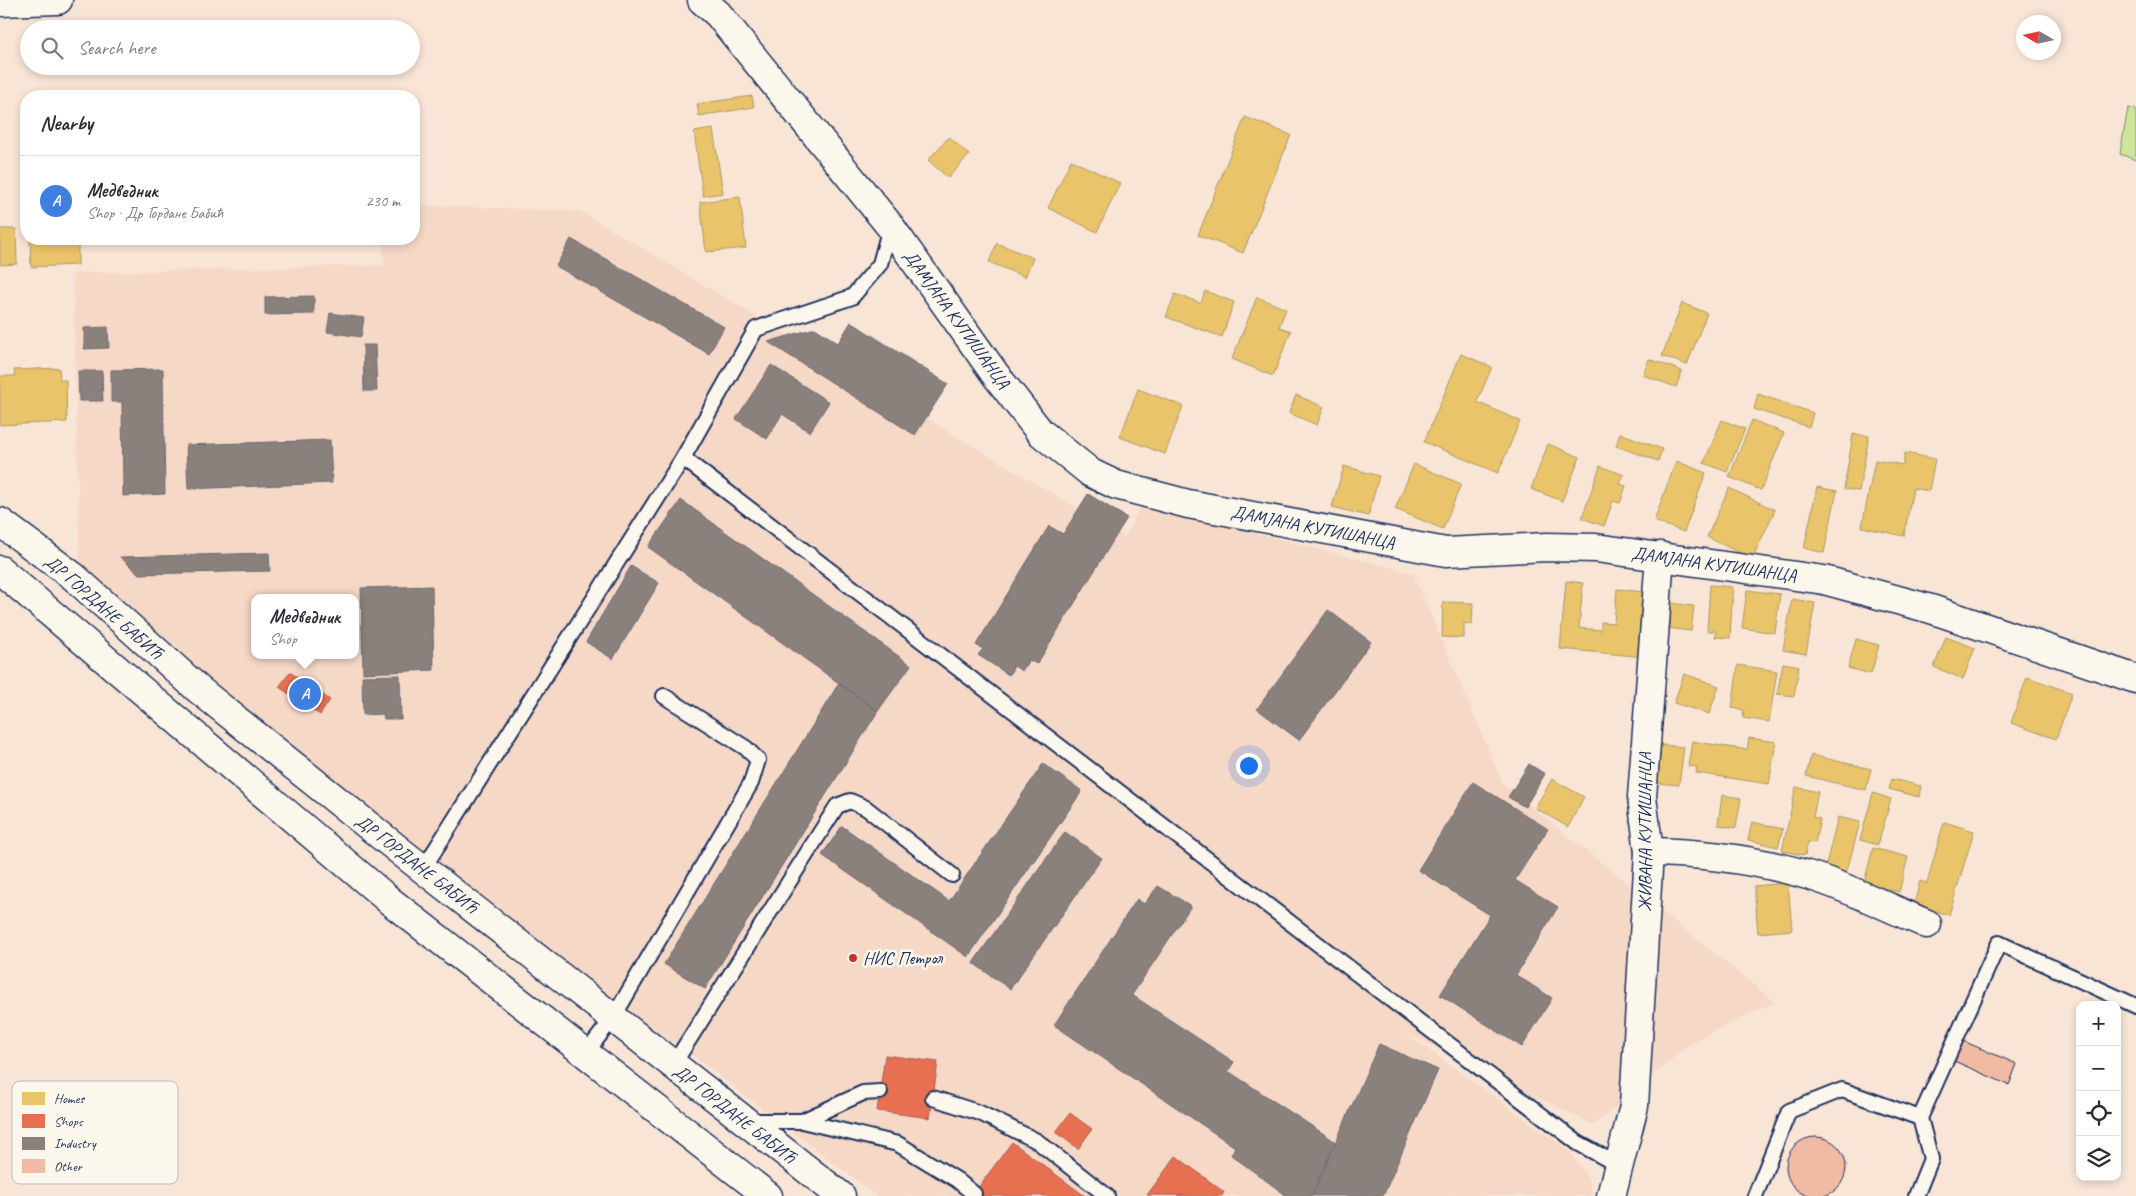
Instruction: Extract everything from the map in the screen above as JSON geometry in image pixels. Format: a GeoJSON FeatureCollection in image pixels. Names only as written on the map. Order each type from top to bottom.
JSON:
{"type":"FeatureCollection","features":[{"type":"Feature","properties":{"kind":"street"},"geometry":{"type":"LineString","coordinates":[[0,2],[58,0]]}},
{"type":"Feature","properties":{"kind":"street","name":"ДАМЈАНА КУТИШАНЦА"},"geometry":{"type":"LineString","coordinates":[[702,0],[718,14],[890,226],[995,374],[1040,432],[1091,473],[1116,485],[1188,504],[1446,552],[1546,547],[1596,548],[1824,580],[1931,608],[2136,679]]}},
{"type":"Feature","properties":{"kind":"street","name":"ДР ГОРДАНЕ БАБИЋ"},"geometry":{"type":"LineString","coordinates":[[0,522],[74,576],[198,689],[672,1066],[841,1196]]}},
{"type":"Feature","properties":{"kind":"street","name":"ЖИВАНА КУТИШАНЦА"},"geometry":{"type":"LineString","coordinates":[[1611,1196],[1634,1106],[1649,852],[1642,797],[1660,556]]}},
{"type":"Feature","properties":{"kind":"street"},"geometry":{"type":"LineString","coordinates":[[0,570],[390,901],[768,1196]]}},
{"type":"Feature","properties":{"kind":"street"},"geometry":{"type":"LineString","coordinates":[[1649,852],[1719,855],[1767,865],[1812,877],[1927,924]]}},
{"type":"Feature","properties":{"kind":"lane"},"geometry":{"type":"LineString","coordinates":[[423,869],[682,458],[756,329],[852,297],[880,264],[890,226]]}},
{"type":"Feature","properties":{"kind":"lane"},"geometry":{"type":"LineString","coordinates":[[682,458],[1570,1137],[1620,1166]]}},
{"type":"Feature","properties":{"kind":"lane"},"geometry":{"type":"LineString","coordinates":[[586,1053],[613,1018],[750,783],[758,760],[746,748],[664,696]]}},
{"type":"Feature","properties":{"kind":"lane"},"geometry":{"type":"LineString","coordinates":[[672,1066],[837,806],[850,800],[866,808],[952,875]]}},
{"type":"Feature","properties":{"kind":"lane"},"geometry":{"type":"LineString","coordinates":[[1916,1196],[1931,1160],[1920,1118],[1999,943],[2136,1006]]}},
{"type":"Feature","properties":{"kind":"lane"},"geometry":{"type":"LineString","coordinates":[[1755,1196],[1788,1111],[1842,1090],[1920,1118]]}},
{"type":"Feature","properties":{"kind":"lane"},"geometry":{"type":"LineString","coordinates":[[802,1121],[862,1093],[880,1092]]}},
{"type":"Feature","properties":{"kind":"lane"},"geometry":{"type":"LineString","coordinates":[[933,1098],[980,1113],[1037,1141],[1107,1196]]}},
{"type":"Feature","properties":{"kind":"lane"},"geometry":{"type":"LineString","coordinates":[[744,1121],[802,1121],[898,1144],[956,1180],[974,1194]]}},
{"type":"Feature","properties":{"kind":"shaded area"},"geometry":{"type":"Polygon","coordinates":[[[420,205],[580,211],[1125,537],[1142,504],[1413,573],[1503,784],[1775,1002],[1693,1041],[1594,1125],[1402,1031],[1570,1151],[1589,1180],[1592,1196],[877,1196],[693,1056],[405,855],[80,572],[73,273],[384,265],[383,245],[420,245],[420,205]]]}},
{"type":"Feature","properties":{"kind":"green space"},"geometry":{"type":"Polygon","coordinates":[[[2128,108],[2136,110],[2136,160],[2120,154],[2128,108]]]}},
{"type":"Feature","properties":{"kind":"building: Homes"},"geometry":{"type":"Polygon","coordinates":[[[752,96],[754,107],[699,116],[697,104],[752,96]]]}},
{"type":"Feature","properties":{"kind":"building: Homes"},"geometry":{"type":"Polygon","coordinates":[[[1245,117],[1291,135],[1243,253],[1198,235],[1245,117]]]}},
{"type":"Feature","properties":{"kind":"building: Homes"},"geometry":{"type":"Polygon","coordinates":[[[713,129],[723,193],[703,196],[694,132],[713,129]]]}},
{"type":"Feature","properties":{"kind":"building: Homes"},"geometry":{"type":"Polygon","coordinates":[[[949,137],[969,155],[948,178],[928,160],[949,137]]]}},
{"type":"Feature","properties":{"kind":"building: Homes"},"geometry":{"type":"Polygon","coordinates":[[[1071,160],[1120,183],[1097,232],[1048,208],[1071,160]]]}},
{"type":"Feature","properties":{"kind":"building: Homes"},"geometry":{"type":"Polygon","coordinates":[[[740,197],[746,248],[706,252],[700,202],[740,197]]]}},
{"type":"Feature","properties":{"kind":"building: Homes"},"geometry":{"type":"Polygon","coordinates":[[[0,229],[16,229],[17,264],[0,265],[0,229]]]}},
{"type":"Feature","properties":{"kind":"building: Homes"},"geometry":{"type":"Polygon","coordinates":[[[997,243],[1033,258],[1025,277],[989,262],[997,243]]]}},
{"type":"Feature","properties":{"kind":"building: Homes"},"geometry":{"type":"Polygon","coordinates":[[[30,245],[78,245],[78,265],[31,267],[30,245]]]}},
{"type":"Feature","properties":{"kind":"building: Homes"},"geometry":{"type":"Polygon","coordinates":[[[1205,291],[1234,302],[1222,337],[1166,317],[1175,294],[1201,303],[1205,291]]]}},
{"type":"Feature","properties":{"kind":"building: Homes"},"geometry":{"type":"Polygon","coordinates":[[[1257,297],[1286,309],[1279,327],[1291,331],[1273,376],[1232,359],[1257,297]]]}},
{"type":"Feature","properties":{"kind":"building: Homes"},"geometry":{"type":"Polygon","coordinates":[[[1682,303],[1707,313],[1687,365],[1662,356],[1682,303]]]}},
{"type":"Feature","properties":{"kind":"building: Homes"},"geometry":{"type":"Polygon","coordinates":[[[1461,354],[1492,367],[1477,402],[1520,421],[1498,473],[1424,442],[1461,354]]]}},
{"type":"Feature","properties":{"kind":"building: Homes"},"geometry":{"type":"Polygon","coordinates":[[[1649,359],[1682,371],[1676,387],[1643,375],[1649,359]]]}},
{"type":"Feature","properties":{"kind":"building: Homes"},"geometry":{"type":"Polygon","coordinates":[[[59,368],[60,380],[66,380],[67,422],[0,425],[0,376],[15,376],[14,370],[59,368]]]}},
{"type":"Feature","properties":{"kind":"building: Homes"},"geometry":{"type":"Polygon","coordinates":[[[1138,389],[1183,406],[1165,454],[1120,437],[1138,389]]]}},
{"type":"Feature","properties":{"kind":"building: Homes"},"geometry":{"type":"Polygon","coordinates":[[[1758,394],[1813,413],[1809,427],[1754,409],[1758,394]]]}},
{"type":"Feature","properties":{"kind":"building: Homes"},"geometry":{"type":"Polygon","coordinates":[[[1296,395],[1324,407],[1317,425],[1289,413],[1296,395]]]}},
{"type":"Feature","properties":{"kind":"building: Homes"},"geometry":{"type":"Polygon","coordinates":[[[1722,420],[1745,429],[1727,472],[1704,463],[1722,420]]]}},
{"type":"Feature","properties":{"kind":"building: Homes"},"geometry":{"type":"Polygon","coordinates":[[[1752,420],[1784,433],[1761,490],[1729,477],[1752,420]]]}},
{"type":"Feature","properties":{"kind":"building: Homes"},"geometry":{"type":"Polygon","coordinates":[[[1620,433],[1662,449],[1658,461],[1616,446],[1620,433]]]}},
{"type":"Feature","properties":{"kind":"building: Homes"},"geometry":{"type":"Polygon","coordinates":[[[1853,434],[1869,436],[1859,491],[1844,489],[1853,434]]]}},
{"type":"Feature","properties":{"kind":"building: Homes"},"geometry":{"type":"Polygon","coordinates":[[[1548,444],[1580,457],[1562,501],[1531,489],[1548,444]]]}},
{"type":"Feature","properties":{"kind":"building: Homes"},"geometry":{"type":"Polygon","coordinates":[[[1905,453],[1935,459],[1929,491],[1913,488],[1904,536],[1862,527],[1875,460],[1903,465],[1905,453]]]}},
{"type":"Feature","properties":{"kind":"building: Homes"},"geometry":{"type":"Polygon","coordinates":[[[1676,461],[1706,473],[1684,532],[1654,521],[1676,461]]]}},
{"type":"Feature","properties":{"kind":"building: Homes"},"geometry":{"type":"Polygon","coordinates":[[[1414,464],[1461,484],[1443,529],[1395,509],[1414,464]]]}},
{"type":"Feature","properties":{"kind":"building: Homes"},"geometry":{"type":"Polygon","coordinates":[[[1344,466],[1379,476],[1368,516],[1332,507],[1344,466]]]}},
{"type":"Feature","properties":{"kind":"building: Homes"},"geometry":{"type":"Polygon","coordinates":[[[1600,466],[1624,475],[1620,484],[1626,486],[1620,503],[1613,501],[1604,526],[1582,518],[1600,466]]]}},
{"type":"Feature","properties":{"kind":"building: Homes"},"geometry":{"type":"Polygon","coordinates":[[[1817,487],[1837,491],[1824,553],[1804,548],[1817,487]]]}},
{"type":"Feature","properties":{"kind":"building: Homes"},"geometry":{"type":"Polygon","coordinates":[[[1729,488],[1775,510],[1752,559],[1707,537],[1729,488]]]}},
{"type":"Feature","properties":{"kind":"building: Homes"},"geometry":{"type":"Polygon","coordinates":[[[1566,581],[1583,583],[1579,628],[1601,630],[1601,622],[1614,623],[1617,589],[1644,592],[1640,630],[1647,630],[1645,657],[1560,649],[1566,581]]]}},
{"type":"Feature","properties":{"kind":"building: Homes"},"geometry":{"type":"Polygon","coordinates":[[[1710,585],[1733,587],[1730,638],[1715,637],[1716,631],[1707,631],[1710,585]]]}},
{"type":"Feature","properties":{"kind":"building: Homes"},"geometry":{"type":"Polygon","coordinates":[[[1747,590],[1780,594],[1775,633],[1742,628],[1747,590]]]}},
{"type":"Feature","properties":{"kind":"building: Homes"},"geometry":{"type":"Polygon","coordinates":[[[1792,599],[1815,603],[1806,654],[1783,650],[1792,599]]]}},
{"type":"Feature","properties":{"kind":"building: Homes"},"geometry":{"type":"Polygon","coordinates":[[[1443,602],[1473,603],[1472,625],[1464,623],[1464,638],[1442,637],[1443,602]]]}},
{"type":"Feature","properties":{"kind":"building: Homes"},"geometry":{"type":"Polygon","coordinates":[[[1670,603],[1694,606],[1691,631],[1666,628],[1670,603]]]}},
{"type":"Feature","properties":{"kind":"building: Homes"},"geometry":{"type":"Polygon","coordinates":[[[1946,637],[1975,648],[1963,679],[1934,667],[1946,637]]]}},
{"type":"Feature","properties":{"kind":"building: Homes"},"geometry":{"type":"Polygon","coordinates":[[[1856,639],[1879,645],[1871,674],[1848,668],[1856,639]]]}},
{"type":"Feature","properties":{"kind":"building: Homes"},"geometry":{"type":"Polygon","coordinates":[[[1783,663],[1799,666],[1794,696],[1777,694],[1783,663]]]}},
{"type":"Feature","properties":{"kind":"building: Homes"},"geometry":{"type":"Polygon","coordinates":[[[1738,665],[1777,671],[1769,722],[1743,718],[1744,710],[1732,708],[1738,665]]]}},
{"type":"Feature","properties":{"kind":"building: Homes"},"geometry":{"type":"Polygon","coordinates":[[[1684,674],[1719,686],[1709,714],[1674,703],[1684,674]]]}},
{"type":"Feature","properties":{"kind":"building: Homes"},"geometry":{"type":"Polygon","coordinates":[[[2027,677],[2072,693],[2056,739],[2011,723],[2027,677]]]}},
{"type":"Feature","properties":{"kind":"building: Homes"},"geometry":{"type":"Polygon","coordinates":[[[1749,738],[1776,742],[1769,784],[1696,773],[1697,767],[1688,766],[1692,741],[1747,750],[1749,738]]]}},
{"type":"Feature","properties":{"kind":"building: Homes"},"geometry":{"type":"Polygon","coordinates":[[[1661,745],[1684,747],[1679,785],[1657,783],[1661,745]]]}},
{"type":"Feature","properties":{"kind":"building: Homes"},"geometry":{"type":"Polygon","coordinates":[[[1811,755],[1871,769],[1866,790],[1806,776],[1811,755]]]}},
{"type":"Feature","properties":{"kind":"building: Homes"},"geometry":{"type":"Polygon","coordinates":[[[1552,779],[1584,797],[1568,827],[1535,808],[1552,779]]]}},
{"type":"Feature","properties":{"kind":"building: Homes"},"geometry":{"type":"Polygon","coordinates":[[[1892,779],[1921,786],[1919,797],[1889,789],[1892,779]]]}},
{"type":"Feature","properties":{"kind":"building: Homes"},"geometry":{"type":"Polygon","coordinates":[[[1796,787],[1818,792],[1813,817],[1820,819],[1815,843],[1808,842],[1805,855],[1782,851],[1796,787]]]}},
{"type":"Feature","properties":{"kind":"building: Homes"},"geometry":{"type":"Polygon","coordinates":[[[1873,793],[1891,799],[1878,845],[1860,840],[1873,793]]]}},
{"type":"Feature","properties":{"kind":"building: Homes"},"geometry":{"type":"Polygon","coordinates":[[[1722,795],[1741,798],[1736,828],[1718,825],[1722,795]]]}},
{"type":"Feature","properties":{"kind":"building: Homes"},"geometry":{"type":"Polygon","coordinates":[[[1838,817],[1860,822],[1845,878],[1824,872],[1838,817]]]}},
{"type":"Feature","properties":{"kind":"building: Homes"},"geometry":{"type":"Polygon","coordinates":[[[1752,822],[1783,829],[1778,847],[1748,840],[1752,822]]]}},
{"type":"Feature","properties":{"kind":"building: Homes"},"geometry":{"type":"Polygon","coordinates":[[[1944,822],[1974,831],[1949,915],[1914,904],[1920,881],[1927,883],[1944,822]]]}},
{"type":"Feature","properties":{"kind":"building: Homes"},"geometry":{"type":"Polygon","coordinates":[[[1873,848],[1908,857],[1899,892],[1864,883],[1873,848]]]}},
{"type":"Feature","properties":{"kind":"building: Homes"},"geometry":{"type":"Polygon","coordinates":[[[1788,883],[1792,930],[1758,933],[1754,886],[1788,883]]]}},
{"type":"Feature","properties":{"kind":"building: Shops"},"geometry":{"type":"Polygon","coordinates":[[[290,672],[330,700],[320,715],[279,687],[290,672]]]}},
{"type":"Feature","properties":{"kind":"building: Shops"},"geometry":{"type":"Polygon","coordinates":[[[885,1055],[938,1062],[930,1118],[877,1111],[885,1055]]]}},
{"type":"Feature","properties":{"kind":"building: Shops"},"geometry":{"type":"Polygon","coordinates":[[[1070,1113],[1092,1129],[1078,1149],[1056,1132],[1070,1113]]]}},
{"type":"Feature","properties":{"kind":"building: Shops"},"geometry":{"type":"Polygon","coordinates":[[[1012,1142],[1085,1196],[972,1196],[1012,1142]]]}},
{"type":"Feature","properties":{"kind":"building: Shops"},"geometry":{"type":"Polygon","coordinates":[[[1176,1156],[1224,1192],[1222,1196],[1147,1195],[1176,1156]]]}},
{"type":"Feature","properties":{"kind":"building: Industry"},"geometry":{"type":"Polygon","coordinates":[[[571,239],[724,327],[709,354],[556,266],[571,239]]]}},
{"type":"Feature","properties":{"kind":"building: Industry"},"geometry":{"type":"Polygon","coordinates":[[[314,296],[314,314],[265,315],[265,297],[314,296]]]}},
{"type":"Feature","properties":{"kind":"building: Industry"},"geometry":{"type":"Polygon","coordinates":[[[330,313],[364,318],[361,337],[327,332],[330,313]]]}},
{"type":"Feature","properties":{"kind":"building: Industry"},"geometry":{"type":"Polygon","coordinates":[[[851,322],[948,384],[915,435],[768,342],[815,328],[838,343],[851,322]]]}},
{"type":"Feature","properties":{"kind":"building: Industry"},"geometry":{"type":"Polygon","coordinates":[[[108,327],[109,348],[84,349],[84,328],[108,327]]]}},
{"type":"Feature","properties":{"kind":"building: Industry"},"geometry":{"type":"Polygon","coordinates":[[[363,345],[375,345],[377,391],[364,391],[363,345]]]}},
{"type":"Feature","properties":{"kind":"building: Industry"},"geometry":{"type":"Polygon","coordinates":[[[771,365],[829,402],[810,432],[782,414],[767,439],[736,419],[771,365]]]}},
{"type":"Feature","properties":{"kind":"building: Industry"},"geometry":{"type":"Polygon","coordinates":[[[163,369],[165,494],[123,496],[122,402],[111,402],[111,370],[163,369]]]}},
{"type":"Feature","properties":{"kind":"building: Industry"},"geometry":{"type":"Polygon","coordinates":[[[78,371],[102,371],[103,401],[79,401],[78,371]]]}},
{"type":"Feature","properties":{"kind":"building: Industry"},"geometry":{"type":"Polygon","coordinates":[[[330,440],[332,483],[188,489],[186,445],[330,440]]]}},
{"type":"Feature","properties":{"kind":"building: Industry"},"geometry":{"type":"Polygon","coordinates":[[[1088,494],[1127,518],[1037,664],[1029,660],[1022,671],[1014,666],[1009,675],[978,655],[983,649],[976,645],[1049,526],[1063,534],[1088,494]]]}},
{"type":"Feature","properties":{"kind":"building: Industry"},"geometry":{"type":"Polygon","coordinates":[[[681,500],[911,665],[878,711],[648,547],[681,500]]]}},
{"type":"Feature","properties":{"kind":"building: Industry"},"geometry":{"type":"Polygon","coordinates":[[[269,553],[270,571],[139,574],[120,557],[269,553]]]}},
{"type":"Feature","properties":{"kind":"building: Industry"},"geometry":{"type":"Polygon","coordinates":[[[631,566],[659,583],[613,659],[586,642],[631,566]]]}},
{"type":"Feature","properties":{"kind":"building: Industry"},"geometry":{"type":"Polygon","coordinates":[[[432,586],[434,670],[363,673],[361,588],[432,586]]]}},
{"type":"Feature","properties":{"kind":"building: Industry"},"geometry":{"type":"Polygon","coordinates":[[[1328,610],[1371,642],[1299,740],[1257,709],[1328,610]]]}},
{"type":"Feature","properties":{"kind":"building: Industry"},"geometry":{"type":"Polygon","coordinates":[[[400,675],[401,719],[384,719],[383,714],[363,715],[362,676],[400,675]]]}},
{"type":"Feature","properties":{"kind":"building: Industry"},"geometry":{"type":"Polygon","coordinates":[[[839,683],[878,711],[705,989],[664,964],[839,683]]]}},
{"type":"Feature","properties":{"kind":"building: Industry"},"geometry":{"type":"Polygon","coordinates":[[[1043,764],[1082,791],[968,957],[822,855],[842,826],[949,901],[1043,764]]]}},
{"type":"Feature","properties":{"kind":"building: Industry"},"geometry":{"type":"Polygon","coordinates":[[[1529,764],[1545,774],[1525,807],[1508,797],[1529,764]]]}},
{"type":"Feature","properties":{"kind":"building: Industry"},"geometry":{"type":"Polygon","coordinates":[[[1473,782],[1548,829],[1515,880],[1558,907],[1516,975],[1552,998],[1522,1047],[1440,995],[1490,915],[1418,870],[1473,782]]]}},
{"type":"Feature","properties":{"kind":"building: Industry"},"geometry":{"type":"Polygon","coordinates":[[[1065,832],[1102,858],[1010,989],[973,963],[1065,832]]]}},
{"type":"Feature","properties":{"kind":"building: Industry"},"geometry":{"type":"Polygon","coordinates":[[[1158,886],[1191,906],[1132,995],[1234,1062],[1228,1071],[1336,1142],[1312,1196],[1287,1196],[1231,1155],[1235,1147],[1054,1025],[1137,899],[1144,904],[1158,886]]]}},
{"type":"Feature","properties":{"kind":"building: Industry"},"geometry":{"type":"Polygon","coordinates":[[[1379,1044],[1438,1070],[1383,1196],[1312,1196],[1379,1044]]]}},
{"type":"Feature","properties":{"kind":"building: Other"},"geometry":{"type":"Polygon","coordinates":[[[1963,1041],[2017,1064],[2009,1085],[1954,1061],[1963,1041]]]}},
{"type":"Feature","properties":{"kind":"building: Other"},"geometry":{"type":"Polygon","coordinates":[[[1810,1137],[1822,1137],[1838,1145],[1844,1155],[1846,1167],[1844,1179],[1838,1189],[1822,1197],[1810,1197],[1794,1189],[1786,1173],[1786,1161],[1794,1145],[1810,1137]]]}},
{"type":"Feature","properties":{"kind":"place","name":"Медведник"},"geometry":{"type":"Point","coordinates":[305,694]}},
{"type":"Feature","properties":{"kind":"place","name":"НИС Петрол"},"geometry":{"type":"Point","coordinates":[853,958]}}]}
